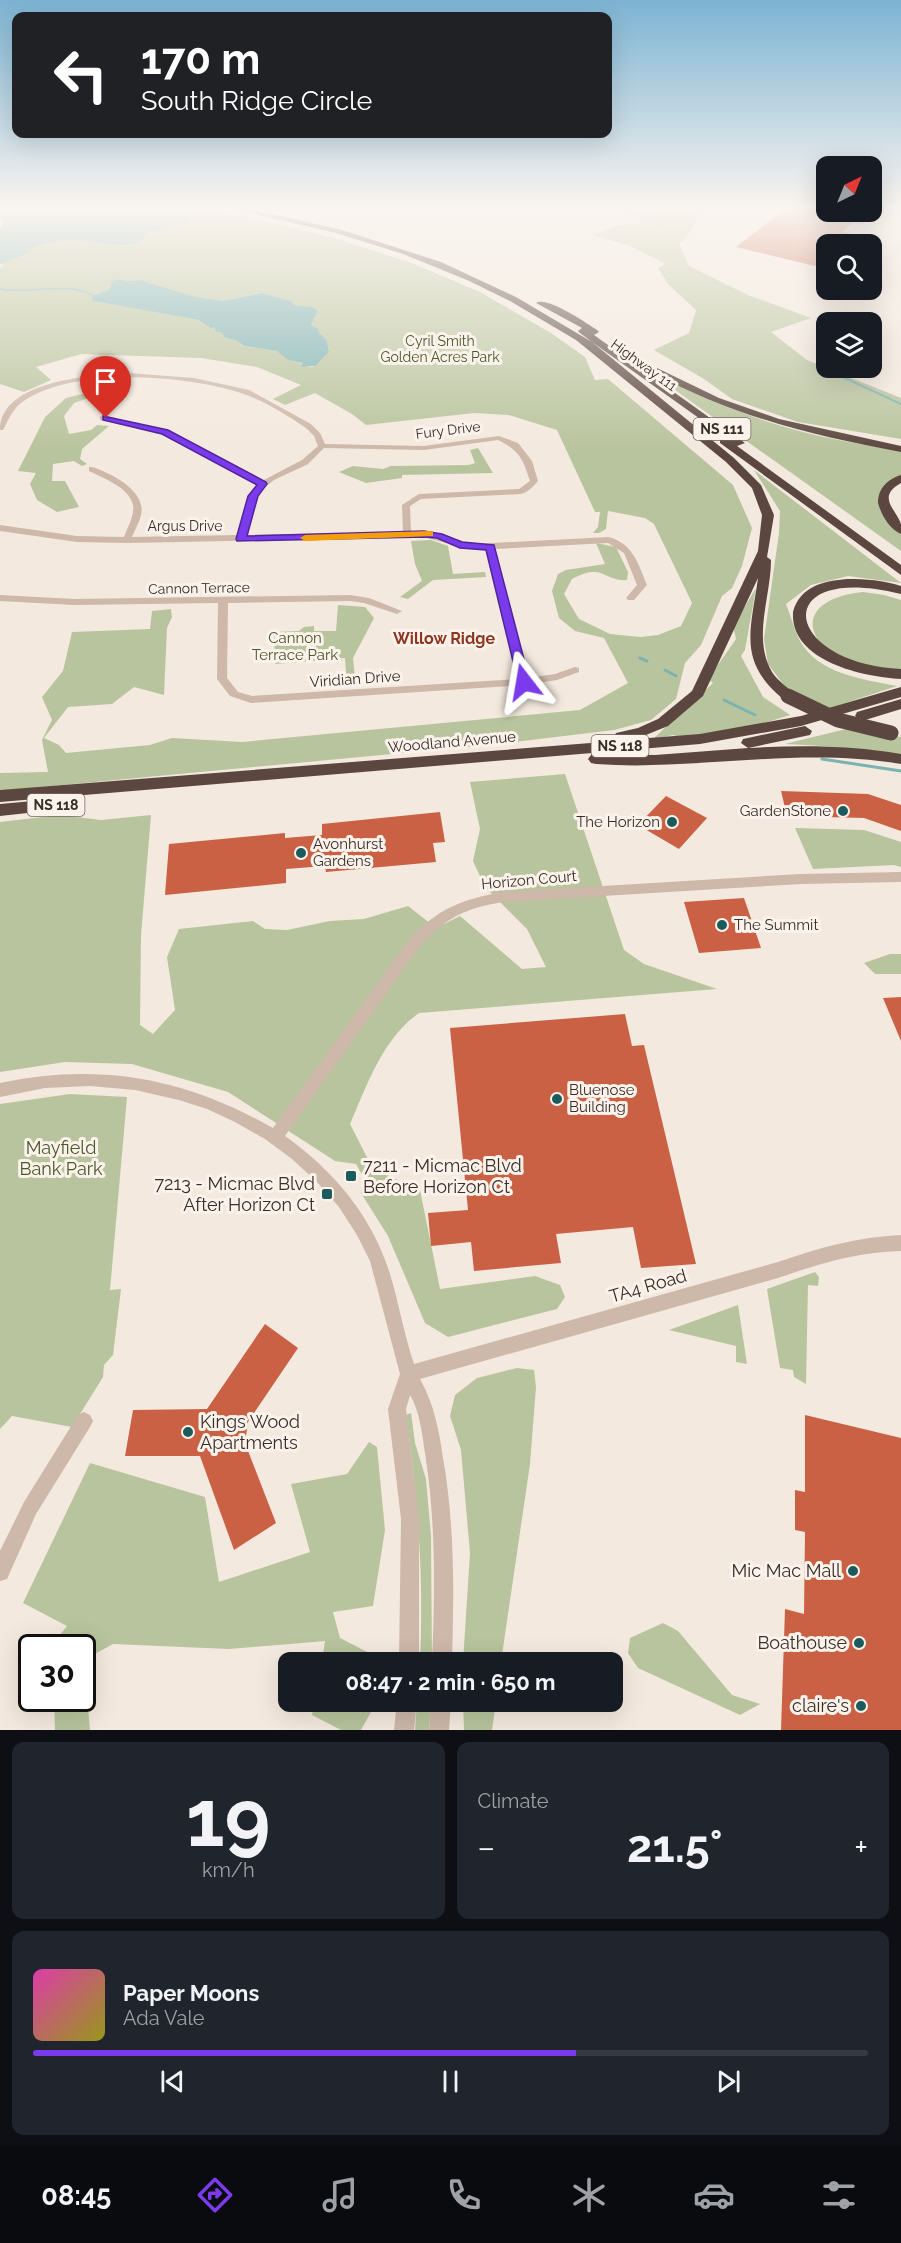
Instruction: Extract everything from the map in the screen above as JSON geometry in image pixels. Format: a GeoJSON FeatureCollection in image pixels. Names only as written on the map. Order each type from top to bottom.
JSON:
{"type":"FeatureCollection","features":[{"type":"Feature","properties":{"kind":"highway","name":"Highway 111"},"geometry":{"type":"LineString","coordinates":[[495,290],[608,356],[901,571]]}},
{"type":"Feature","properties":{"kind":"highway","name":"Highway 111"},"geometry":{"type":"LineString","coordinates":[[513,290],[540,303],[609,348],[901,559]]}},
{"type":"Feature","properties":{"kind":"highway"},"geometry":{"type":"LineString","coordinates":[[540,303],[571,317],[681,385],[730,408],[792,428],[901,449]]}},
{"type":"Feature","properties":{"kind":"highway"},"geometry":{"type":"LineString","coordinates":[[580,339],[601,358],[689,424],[757,487],[768,515],[764,550],[765,567],[755,640],[757,657],[768,678],[788,696],[832,720],[859,729],[896,733]]}},
{"type":"Feature","properties":{"kind":"highway"},"geometry":{"type":"LineString","coordinates":[[901,478],[886,489],[883,501],[885,513],[901,530]]}},
{"type":"Feature","properties":{"kind":"highway"},"geometry":{"type":"LineString","coordinates":[[333,769],[464,753],[588,742],[635,735],[650,730],[678,713],[698,693],[764,550]]}},
{"type":"Feature","properties":{"kind":"highway"},"geometry":{"type":"LineString","coordinates":[[901,590],[863,582],[847,582],[822,588],[811,593],[803,602],[799,621],[803,631],[817,648],[841,663],[871,672],[901,674]]}},
{"type":"Feature","properties":{"kind":"highway","name":"Woodland Avenue"},"geometry":{"type":"LineString","coordinates":[[0,796],[710,738],[765,729],[828,714],[901,692]]}},
{"type":"Feature","properties":{"kind":"highway","name":"Woodland Avenue"},"geometry":{"type":"LineString","coordinates":[[0,810],[705,750],[772,739],[901,704]]}},
{"type":"Feature","properties":{"kind":"highway"},"geometry":{"type":"LineString","coordinates":[[596,759],[652,760],[818,750],[860,752],[901,759]]}},
{"type":"Feature","properties":{"kind":"street"},"geometry":{"type":"LineString","coordinates":[[0,429],[12,408],[20,400],[56,384],[93,377],[164,378],[208,383],[254,396],[308,426],[317,434],[322,446],[305,462],[262,484],[253,496],[241,539]]}},
{"type":"Feature","properties":{"kind":"street"},"geometry":{"type":"LineString","coordinates":[[103,418],[165,432],[262,484]]}},
{"type":"Feature","properties":{"kind":"street","name":"Fury Drive"},"geometry":{"type":"LineString","coordinates":[[322,446],[424,448],[499,438],[515,445],[528,461],[534,481],[520,491],[419,497],[408,502],[406,505],[407,534]]}},
{"type":"Feature","properties":{"kind":"street"},"geometry":{"type":"LineString","coordinates":[[92,469],[128,491],[136,500],[137,513],[127,540]]}},
{"type":"Feature","properties":{"kind":"street","name":"Argus Drive"},"geometry":{"type":"LineString","coordinates":[[0,528],[77,539],[241,539],[433,534],[460,545],[490,547],[599,540],[616,542],[628,549],[642,585],[632,598]]}},
{"type":"Feature","properties":{"kind":"street"},"geometry":{"type":"LineString","coordinates":[[490,547],[524,682]]}},
{"type":"Feature","properties":{"kind":"street","name":"Cannon Terrace"},"geometry":{"type":"LineString","coordinates":[[0,598],[74,602],[350,598],[366,600],[397,611]]}},
{"type":"Feature","properties":{"kind":"street","name":"Viridian Drive"},"geometry":{"type":"LineString","coordinates":[[223,601],[222,679],[229,690],[242,698],[269,700],[524,682],[557,677],[575,670]]}},
{"type":"Feature","properties":{"kind":"street","name":"Horizon Court"},"geometry":{"type":"LineString","coordinates":[[275,1138],[415,942],[428,927],[458,906],[503,897],[801,879],[901,877]]}},
{"type":"Feature","properties":{"kind":"street"},"geometry":{"type":"LineString","coordinates":[[0,1090],[34,1083],[78,1080],[142,1084],[192,1096],[217,1106],[275,1138],[325,1178],[340,1195],[367,1236],[388,1290],[408,1374],[425,1407],[437,1477],[443,1548],[442,1652]]}},
{"type":"Feature","properties":{"kind":"street","name":"TA4 Road"},"geometry":{"type":"LineString","coordinates":[[408,1374],[824,1254],[869,1245],[901,1243]]}},
{"type":"Feature","properties":{"kind":"street"},"geometry":{"type":"LineString","coordinates":[[408,1374],[397,1409],[410,1519],[409,1652]]}},
{"type":"Feature","properties":{"kind":"street"},"geometry":{"type":"LineString","coordinates":[[0,1572],[30,1508],[84,1421]]}},
{"type":"Feature","properties":{"kind":"street"},"geometry":{"type":"LineString","coordinates":[[404,1730],[406,1712]]}},
{"type":"Feature","properties":{"kind":"street"},"geometry":{"type":"LineString","coordinates":[[439,1730],[440,1712]]}},
{"type":"Feature","properties":{"kind":"green space","name":"Cyril Smith Golden Acres Park"},"geometry":{"type":"Polygon","coordinates":[[[0,290],[108,290],[92,296],[94,301],[199,320],[214,327],[216,332],[222,333],[224,337],[237,341],[243,346],[277,351],[292,361],[303,363],[300,366],[313,367],[329,352],[327,341],[318,331],[319,329],[311,325],[318,311],[259,293],[222,301],[172,290],[475,290],[551,333],[585,357],[595,380],[608,379],[733,485],[752,528],[742,566],[732,588],[722,596],[701,645],[685,663],[676,699],[651,720],[614,730],[498,744],[0,791],[0,773],[48,772],[42,740],[52,720],[42,697],[63,671],[72,632],[150,629],[152,611],[171,609],[172,617],[167,628],[164,695],[134,687],[112,704],[68,707],[44,738],[59,745],[66,753],[150,745],[172,738],[242,742],[580,710],[628,683],[604,638],[575,631],[559,618],[552,591],[558,574],[566,570],[605,564],[596,543],[616,547],[628,572],[627,580],[619,580],[597,572],[583,574],[572,579],[564,594],[579,619],[610,634],[641,637],[658,635],[681,626],[692,603],[654,524],[645,518],[608,511],[606,529],[593,533],[598,527],[600,512],[595,512],[557,430],[509,415],[474,413],[366,425],[352,414],[315,393],[285,405],[273,399],[301,385],[257,367],[201,358],[81,354],[36,367],[51,380],[24,392],[0,384],[0,290]]]}},
{"type":"Feature","properties":{"kind":"green space"},"geometry":{"type":"Polygon","coordinates":[[[674,290],[737,290],[811,318],[771,332],[807,360],[816,364],[816,378],[852,378],[901,398],[901,439],[798,422],[732,399],[704,379],[654,350],[689,333],[696,310],[674,290]]]}},
{"type":"Feature","properties":{"kind":"green space"},"geometry":{"type":"Polygon","coordinates":[[[637,363],[722,404],[790,429],[901,451],[901,476],[881,498],[901,533],[901,551],[637,363]]]}},
{"type":"Feature","properties":{"kind":"green space"},"geometry":{"type":"Polygon","coordinates":[[[94,391],[94,396],[74,403],[64,416],[69,434],[91,430],[97,425],[109,426],[82,449],[80,459],[87,464],[82,466],[74,461],[53,464],[52,481],[65,481],[79,507],[57,512],[37,500],[30,484],[36,473],[18,471],[45,417],[66,398],[94,391]]]}},
{"type":"Feature","properties":{"kind":"green space"},"geometry":{"type":"Polygon","coordinates":[[[478,448],[493,473],[402,475],[402,478],[366,483],[339,472],[353,466],[383,469],[391,466],[469,465],[475,463],[470,450],[478,448]]]}},
{"type":"Feature","properties":{"kind":"green space"},"geometry":{"type":"Polygon","coordinates":[[[754,470],[901,583],[848,576],[811,585],[786,604],[799,639],[817,660],[842,673],[897,686],[824,710],[803,701],[783,684],[768,664],[764,639],[780,511],[754,470]]]}},
{"type":"Feature","properties":{"kind":"green space"},"geometry":{"type":"Polygon","coordinates":[[[431,540],[448,546],[453,574],[485,572],[486,577],[433,580],[408,599],[400,597],[422,581],[415,564],[411,541],[431,540]]]}},
{"type":"Feature","properties":{"kind":"green space"},"geometry":{"type":"Polygon","coordinates":[[[756,588],[745,650],[741,656],[763,697],[790,715],[755,726],[690,740],[673,735],[653,739],[713,683],[708,679],[736,639],[733,626],[756,588]]]}},
{"type":"Feature","properties":{"kind":"green space"},"geometry":{"type":"Polygon","coordinates":[[[863,592],[901,600],[901,674],[854,666],[836,656],[823,645],[815,634],[813,623],[816,612],[826,603],[841,596],[863,592]]]}},
{"type":"Feature","properties":{"kind":"green space","name":"Cannon Terrace Park"},"geometry":{"type":"Polygon","coordinates":[[[338,605],[365,607],[374,618],[353,658],[356,686],[347,687],[345,658],[275,664],[274,632],[299,631],[304,627],[314,626],[314,631],[336,631],[338,605]]]}},
{"type":"Feature","properties":{"kind":"green space"},"geometry":{"type":"Polygon","coordinates":[[[846,729],[901,737],[901,757],[857,749],[785,744],[846,729]]]}},
{"type":"Feature","properties":{"kind":"green space"},"geometry":{"type":"Polygon","coordinates":[[[565,774],[624,950],[644,964],[717,989],[419,1013],[395,1035],[377,1063],[350,1124],[373,1169],[420,1190],[440,1289],[535,1276],[560,1285],[565,1297],[557,1309],[448,1337],[425,1323],[388,1236],[361,1193],[364,1178],[356,1164],[335,1161],[228,1092],[132,1064],[65,1062],[0,1072],[0,822],[60,815],[101,820],[151,815],[141,935],[140,1025],[153,1034],[175,1010],[167,957],[179,929],[253,921],[265,929],[287,930],[330,921],[364,919],[408,906],[436,928],[460,916],[522,969],[546,967],[527,929],[485,887],[473,861],[480,829],[470,782],[565,774]]]}},
{"type":"Feature","properties":{"kind":"green space"},"geometry":{"type":"Polygon","coordinates":[[[795,828],[864,830],[901,842],[901,867],[894,865],[813,869],[795,828]]]}},
{"type":"Feature","properties":{"kind":"green space"},"geometry":{"type":"Polygon","coordinates":[[[890,954],[901,954],[901,974],[875,974],[864,963],[890,954]]]}},
{"type":"Feature","properties":{"kind":"green space","name":"Mayfield Bank Park"},"geometry":{"type":"Polygon","coordinates":[[[70,1094],[127,1097],[110,1290],[121,1289],[113,1355],[104,1365],[103,1377],[72,1427],[12,1416],[0,1429],[0,1104],[70,1094]]]}},
{"type":"Feature","properties":{"kind":"green space"},"geometry":{"type":"Polygon","coordinates":[[[815,1272],[819,1277],[818,1286],[808,1285],[806,1384],[794,1377],[793,1370],[780,1368],[767,1289],[815,1272]]]}},
{"type":"Feature","properties":{"kind":"green space"},"geometry":{"type":"Polygon","coordinates":[[[738,1305],[747,1364],[736,1362],[736,1346],[669,1330],[738,1305]]]}},
{"type":"Feature","properties":{"kind":"green space"},"geometry":{"type":"Polygon","coordinates":[[[517,1368],[534,1370],[536,1387],[530,1464],[502,1652],[464,1652],[470,1553],[461,1450],[450,1416],[455,1395],[477,1378],[517,1368]]]}},
{"type":"Feature","properties":{"kind":"green space"},"geometry":{"type":"Polygon","coordinates":[[[411,1413],[415,1443],[426,1479],[431,1536],[432,1652],[420,1652],[419,1538],[406,1415],[411,1413]]]}},
{"type":"Feature","properties":{"kind":"green space"},"geometry":{"type":"Polygon","coordinates":[[[369,1442],[377,1447],[385,1530],[373,1606],[333,1612],[340,1638],[367,1652],[323,1652],[325,1641],[229,1649],[113,1644],[96,1653],[96,1634],[61,1634],[67,1626],[23,1603],[90,1463],[205,1497],[219,1582],[310,1552],[291,1484],[347,1474],[369,1442]]]}},
{"type":"Feature","properties":{"kind":"green space"},"geometry":{"type":"Polygon","coordinates":[[[663,1623],[678,1631],[732,1695],[760,1704],[740,1715],[638,1668],[628,1653],[630,1638],[663,1623]]]}},
{"type":"Feature","properties":{"kind":"green space"},"geometry":{"type":"Polygon","coordinates":[[[54,1712],[88,1712],[90,1730],[55,1730],[54,1712]]]}},
{"type":"Feature","properties":{"kind":"green space"},"geometry":{"type":"Polygon","coordinates":[[[313,1712],[371,1712],[361,1730],[341,1730],[312,1715],[313,1712]]]}},
{"type":"Feature","properties":{"kind":"green space"},"geometry":{"type":"Polygon","coordinates":[[[416,1712],[430,1712],[429,1730],[415,1730],[416,1712]]]}},
{"type":"Feature","properties":{"kind":"green space"},"geometry":{"type":"Polygon","coordinates":[[[463,1712],[494,1712],[492,1730],[464,1730],[463,1712]]]}},
{"type":"Feature","properties":{"kind":"water"},"geometry":{"type":"Polygon","coordinates":[[[108,290],[172,290],[222,301],[261,293],[291,301],[295,305],[312,307],[318,311],[311,325],[319,329],[318,331],[327,341],[329,352],[315,366],[300,367],[303,363],[288,360],[277,351],[244,346],[224,337],[222,333],[216,332],[214,327],[211,328],[199,320],[93,301],[92,296],[108,290]]]}},
{"type":"Feature","properties":{"kind":"building","name":"GardenStone"},"geometry":{"type":"Polygon","coordinates":[[[781,791],[868,794],[901,805],[901,831],[864,818],[787,816],[781,791]]]}},
{"type":"Feature","properties":{"kind":"building","name":"The Horizon"},"geometry":{"type":"Polygon","coordinates":[[[666,796],[707,818],[679,849],[638,825],[666,796]]]}},
{"type":"Feature","properties":{"kind":"building","name":"Avonhurst Gardens"},"geometry":{"type":"Polygon","coordinates":[[[440,812],[445,842],[433,843],[436,862],[326,872],[325,866],[286,869],[286,883],[165,895],[169,844],[285,833],[285,838],[322,835],[322,824],[440,812]]]}},
{"type":"Feature","properties":{"kind":"building","name":"The Summit"},"geometry":{"type":"Polygon","coordinates":[[[744,898],[761,948],[699,953],[684,902],[744,898]]]}},
{"type":"Feature","properties":{"kind":"building"},"geometry":{"type":"Polygon","coordinates":[[[901,997],[901,1041],[883,998],[901,997]]]}},
{"type":"Feature","properties":{"kind":"building","name":"Bluenose Building"},"geometry":{"type":"Polygon","coordinates":[[[625,1014],[632,1046],[644,1045],[696,1264],[641,1268],[633,1227],[556,1234],[561,1263],[474,1271],[471,1242],[431,1246],[428,1213],[468,1210],[450,1028],[625,1014]]]}},
{"type":"Feature","properties":{"kind":"building","name":"Kings Wood Apartments"},"geometry":{"type":"Polygon","coordinates":[[[265,1324],[298,1348],[248,1422],[245,1443],[276,1523],[234,1550],[200,1456],[125,1456],[133,1410],[207,1409],[265,1324]]]}},
{"type":"Feature","properties":{"kind":"building","name":"Mic Mac Mall"},"geometry":{"type":"Polygon","coordinates":[[[805,1415],[901,1438],[901,1730],[781,1730],[785,1609],[804,1614],[805,1532],[795,1530],[795,1490],[805,1492],[805,1415]]]}},
{"type":"Feature","properties":{"kind":"waterway"},"geometry":{"type":"LineString","coordinates":[[8,290],[28,290]]}},
{"type":"Feature","properties":{"kind":"waterway"},"geometry":{"type":"LineString","coordinates":[[76,290],[93,296]]}},
{"type":"Feature","properties":{"kind":"waterway"},"geometry":{"type":"LineString","coordinates":[[844,378],[848,380]]}},
{"type":"Feature","properties":{"kind":"waterway"},"geometry":{"type":"LineString","coordinates":[[845,378],[901,404]]}},
{"type":"Feature","properties":{"kind":"waterway"},"geometry":{"type":"LineString","coordinates":[[640,658],[647,661]]}},
{"type":"Feature","properties":{"kind":"waterway"},"geometry":{"type":"LineString","coordinates":[[665,670],[676,676]]}},
{"type":"Feature","properties":{"kind":"waterway"},"geometry":{"type":"LineString","coordinates":[[724,700],[755,715]]}},
{"type":"Feature","properties":{"kind":"waterway"},"geometry":{"type":"LineString","coordinates":[[822,759],[901,771]]}},
{"type":"Feature","properties":{"kind":"slow traffic"},"geometry":{"type":"LineString","coordinates":[[305,538],[430,534]]}},
{"type":"Feature","properties":{"kind":"place","name":"GardenStone"},"geometry":{"type":"Point","coordinates":[843,811]}},
{"type":"Feature","properties":{"kind":"place","name":"The Horizon"},"geometry":{"type":"Point","coordinates":[672,822]}},
{"type":"Feature","properties":{"kind":"place","name":"Avonhurst Gardens"},"geometry":{"type":"Point","coordinates":[301,853]}},
{"type":"Feature","properties":{"kind":"place","name":"The Summit"},"geometry":{"type":"Point","coordinates":[722,925]}},
{"type":"Feature","properties":{"kind":"place","name":"Bluenose Building"},"geometry":{"type":"Point","coordinates":[557,1099]}},
{"type":"Feature","properties":{"kind":"place","name":"7211 - Micmac Blvd Before Horizon Ct"},"geometry":{"type":"Point","coordinates":[351,1176]}},
{"type":"Feature","properties":{"kind":"place","name":"7213 - Micmac Blvd After Horizon Ct"},"geometry":{"type":"Point","coordinates":[327,1194]}},
{"type":"Feature","properties":{"kind":"place","name":"Kings Wood Apartments"},"geometry":{"type":"Point","coordinates":[188,1432]}},
{"type":"Feature","properties":{"kind":"place","name":"Mic Mac Mall"},"geometry":{"type":"Point","coordinates":[853,1571]}},
{"type":"Feature","properties":{"kind":"place","name":"Boathouse"},"geometry":{"type":"Point","coordinates":[859,1643]}},
{"type":"Feature","properties":{"kind":"place","name":"claire's"},"geometry":{"type":"Point","coordinates":[861,1706]}},
{"type":"Feature","properties":{"kind":"district","name":"Willow Ridge"},"geometry":{"type":"Point","coordinates":[444,638]}},
{"type":"Feature","properties":{"kind":"route"},"geometry":{"type":"LineString","coordinates":[[106,418],[142,425],[182,439],[262,484],[253,496],[241,539],[433,534],[460,545],[490,547],[524,682]]}}]}
